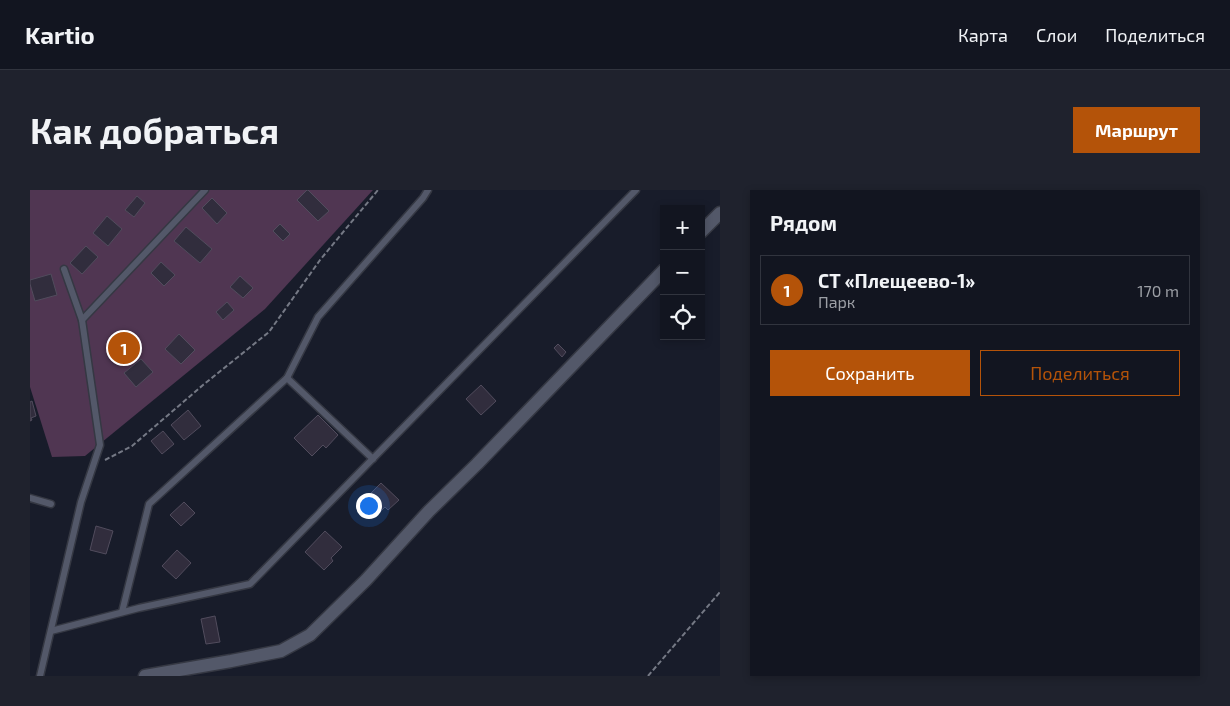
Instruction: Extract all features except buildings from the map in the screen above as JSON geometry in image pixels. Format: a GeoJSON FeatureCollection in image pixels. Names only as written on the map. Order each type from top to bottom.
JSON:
{"type":"FeatureCollection","features":[{"type":"Feature","properties":{"kind":"street"},"geometry":{"type":"LineString","coordinates":[[705,228],[720,213]]}},
{"type":"Feature","properties":{"kind":"street"},"geometry":{"type":"LineString","coordinates":[[145,676],[281,651],[310,635],[366,580],[428,511],[484,457],[660,274]]}},
{"type":"Feature","properties":{"kind":"lane"},"geometry":{"type":"LineString","coordinates":[[82,320],[205,190]]}},
{"type":"Feature","properties":{"kind":"lane"},"geometry":{"type":"LineString","coordinates":[[122,612],[149,504],[287,378],[318,317],[424,198],[428,190]]}},
{"type":"Feature","properties":{"kind":"lane"},"geometry":{"type":"LineString","coordinates":[[51,630],[122,612],[250,584],[636,190]]}},
{"type":"Feature","properties":{"kind":"lane"},"geometry":{"type":"LineString","coordinates":[[40,676],[81,502],[100,445],[82,320],[64,269]]}},
{"type":"Feature","properties":{"kind":"lane"},"geometry":{"type":"LineString","coordinates":[[287,378],[373,459]]}},
{"type":"Feature","properties":{"kind":"lane"},"geometry":{"type":"LineString","coordinates":[[30,498],[51,504]]}},
{"type":"Feature","properties":{"kind":"path"},"geometry":{"type":"LineString","coordinates":[[94,465],[132,446],[269,332],[320,260],[378,190]]}},
{"type":"Feature","properties":{"kind":"path"},"geometry":{"type":"LineString","coordinates":[[648,676],[720,592]]}},
{"type":"Feature","properties":{"kind":"shaded area"},"geometry":{"type":"Polygon","coordinates":[[[30,190],[373,190],[265,309],[85,456],[52,457],[30,387],[30,190]]]}},
{"type":"Feature","properties":{"kind":"place","name":"СТ «Плещеево-1»"},"geometry":{"type":"Point","coordinates":[124,348]}}]}
